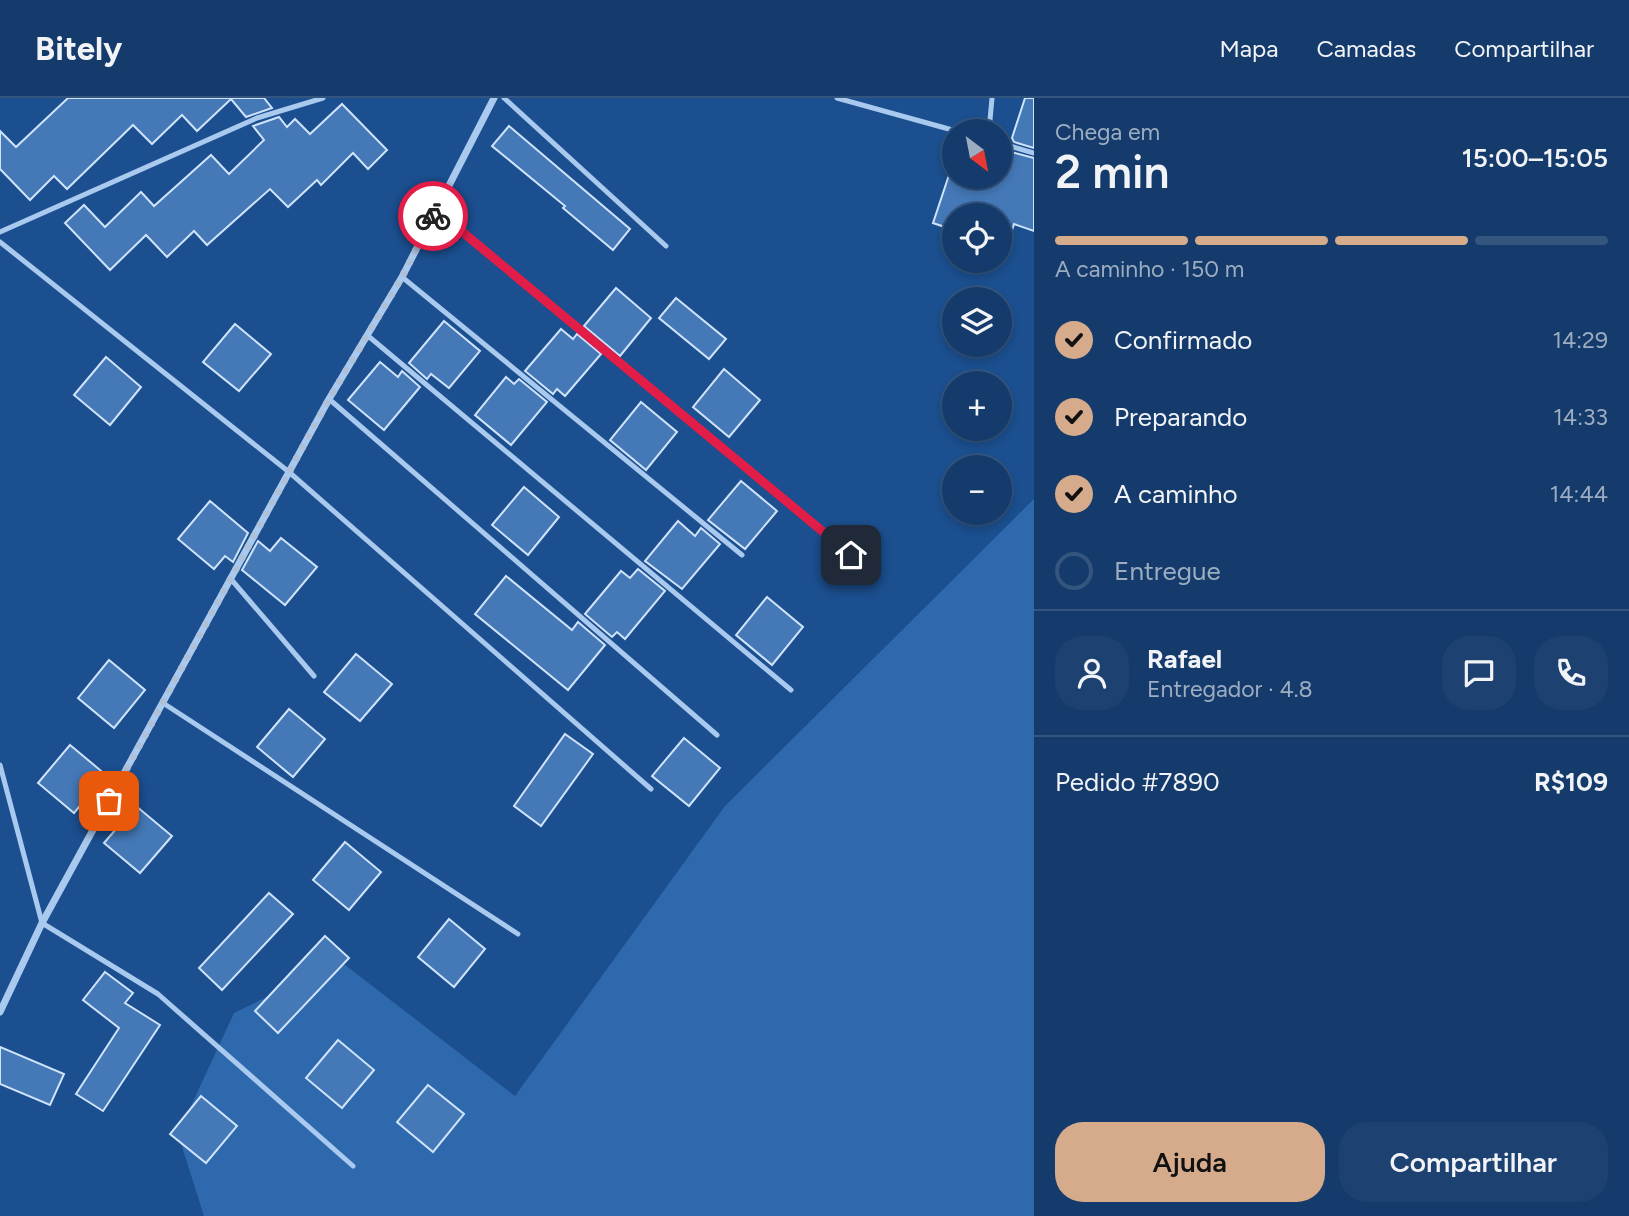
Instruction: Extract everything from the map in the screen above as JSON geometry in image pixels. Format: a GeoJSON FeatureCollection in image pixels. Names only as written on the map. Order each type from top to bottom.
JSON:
{"type":"FeatureCollection","features":[{"type":"Feature","properties":{"kind":"street"},"geometry":{"type":"LineString","coordinates":[[0,1012],[42,923],[329,399],[402,277],[494,98]]}},
{"type":"Feature","properties":{"kind":"lane"},"geometry":{"type":"LineString","coordinates":[[0,232],[257,118],[323,98]]}},
{"type":"Feature","properties":{"kind":"lane"},"geometry":{"type":"LineString","coordinates":[[504,98],[666,246]]}},
{"type":"Feature","properties":{"kind":"lane"},"geometry":{"type":"LineString","coordinates":[[837,98],[942,127]]}},
{"type":"Feature","properties":{"kind":"lane"},"geometry":{"type":"LineString","coordinates":[[990,119],[992,98]]}},
{"type":"Feature","properties":{"kind":"lane"},"geometry":{"type":"LineString","coordinates":[[1012,147],[1034,153]]}},
{"type":"Feature","properties":{"kind":"lane"},"geometry":{"type":"LineString","coordinates":[[436,210],[871,572]]}},
{"type":"Feature","properties":{"kind":"lane"},"geometry":{"type":"LineString","coordinates":[[0,243],[289,472],[651,789]]}},
{"type":"Feature","properties":{"kind":"lane"},"geometry":{"type":"LineString","coordinates":[[402,277],[742,555]]}},
{"type":"Feature","properties":{"kind":"lane"},"geometry":{"type":"LineString","coordinates":[[367,335],[791,690]]}},
{"type":"Feature","properties":{"kind":"lane"},"geometry":{"type":"LineString","coordinates":[[329,399],[718,735]]}},
{"type":"Feature","properties":{"kind":"lane"},"geometry":{"type":"LineString","coordinates":[[230,579],[314,676]]}},
{"type":"Feature","properties":{"kind":"lane"},"geometry":{"type":"LineString","coordinates":[[163,703],[518,934]]}},
{"type":"Feature","properties":{"kind":"lane"},"geometry":{"type":"LineString","coordinates":[[0,765],[42,923],[159,994],[352,1166]]}},
{"type":"Feature","properties":{"kind":"shaded area"},"geometry":{"type":"Polygon","coordinates":[[[1034,499],[1034,1216],[204,1216],[178,1134],[234,1013],[340,961],[515,1096],[725,806],[1008,525],[1012,525],[1012,521],[1034,499]]]}},
{"type":"Feature","properties":{"kind":"building"},"geometry":{"type":"Polygon","coordinates":[[[68,98],[264,98],[272,108],[246,117],[231,99],[197,131],[182,115],[152,144],[133,125],[67,189],[54,176],[30,200],[0,169],[0,131],[16,147],[68,98]]]}},
{"type":"Feature","properties":{"kind":"building"},"geometry":{"type":"Polygon","coordinates":[[[1025,98],[1034,98],[1034,148],[1014,142],[1012,138],[1025,98]]]}},
{"type":"Feature","properties":{"kind":"building"},"geometry":{"type":"Polygon","coordinates":[[[342,104],[387,150],[368,169],[353,153],[321,185],[317,180],[288,207],[270,189],[207,245],[194,231],[167,257],[146,235],[110,270],[65,223],[84,205],[105,227],[141,192],[154,206],[211,155],[229,174],[264,140],[253,126],[279,117],[287,127],[295,119],[310,134],[342,104]]]}},
{"type":"Feature","properties":{"kind":"building"},"geometry":{"type":"Polygon","coordinates":[[[509,126],[630,229],[613,250],[492,146],[509,126]]]}},
{"type":"Feature","properties":{"kind":"building"},"geometry":{"type":"Polygon","coordinates":[[[1012,152],[1034,158],[1034,231],[1014,224],[1012,230],[1012,203],[942,203],[942,226],[933,223],[944,189],[1012,189],[1012,152]]]}},
{"type":"Feature","properties":{"kind":"building"},"geometry":{"type":"Polygon","coordinates":[[[616,288],[651,318],[620,356],[584,326],[616,288]]]}},
{"type":"Feature","properties":{"kind":"building"},"geometry":{"type":"Polygon","coordinates":[[[676,298],[726,339],[709,359],[659,318],[676,298]]]}},
{"type":"Feature","properties":{"kind":"building"},"geometry":{"type":"Polygon","coordinates":[[[444,321],[480,351],[449,388],[431,374],[427,379],[409,363],[444,321]]]}},
{"type":"Feature","properties":{"kind":"building"},"geometry":{"type":"Polygon","coordinates":[[[235,324],[271,354],[239,391],[203,362],[235,324]]]}},
{"type":"Feature","properties":{"kind":"building"},"geometry":{"type":"Polygon","coordinates":[[[561,329],[573,339],[577,334],[601,354],[565,396],[557,389],[553,394],[525,371],[561,329]]]}},
{"type":"Feature","properties":{"kind":"building"},"geometry":{"type":"Polygon","coordinates":[[[106,357],[141,387],[110,425],[74,395],[106,357]]]}},
{"type":"Feature","properties":{"kind":"building"},"geometry":{"type":"Polygon","coordinates":[[[380,362],[398,377],[402,371],[420,387],[384,430],[348,400],[380,362]]]}},
{"type":"Feature","properties":{"kind":"building"},"geometry":{"type":"Polygon","coordinates":[[[724,369],[760,400],[729,437],[693,407],[724,369]]]}},
{"type":"Feature","properties":{"kind":"building"},"geometry":{"type":"Polygon","coordinates":[[[506,377],[514,384],[519,379],[547,402],[511,445],[475,415],[506,377]]]}},
{"type":"Feature","properties":{"kind":"building"},"geometry":{"type":"Polygon","coordinates":[[[641,402],[677,432],[646,470],[610,440],[641,402]]]}},
{"type":"Feature","properties":{"kind":"building"},"geometry":{"type":"Polygon","coordinates":[[[741,481],[777,511],[745,549],[708,520],[741,481]]]}},
{"type":"Feature","properties":{"kind":"building"},"geometry":{"type":"Polygon","coordinates":[[[524,487],[559,517],[528,555],[492,525],[524,487]]]}},
{"type":"Feature","properties":{"kind":"building"},"geometry":{"type":"Polygon","coordinates":[[[210,501],[248,533],[233,562],[225,556],[214,569],[178,539],[210,501]]]}},
{"type":"Feature","properties":{"kind":"building"},"geometry":{"type":"Polygon","coordinates":[[[678,521],[695,536],[701,528],[720,544],[682,589],[645,561],[678,521]]]}},
{"type":"Feature","properties":{"kind":"building"},"geometry":{"type":"Polygon","coordinates":[[[281,538],[317,567],[285,605],[242,570],[258,541],[270,551],[281,538]]]}},
{"type":"Feature","properties":{"kind":"building"},"geometry":{"type":"Polygon","coordinates":[[[638,569],[665,591],[625,639],[617,632],[612,637],[585,614],[621,571],[630,578],[638,569]]]}},
{"type":"Feature","properties":{"kind":"building"},"geometry":{"type":"Polygon","coordinates":[[[506,576],[572,630],[578,622],[605,645],[568,690],[475,614],[506,576]]]}},
{"type":"Feature","properties":{"kind":"building"},"geometry":{"type":"Polygon","coordinates":[[[767,597],[803,627],[772,665],[736,635],[767,597]]]}},
{"type":"Feature","properties":{"kind":"building"},"geometry":{"type":"Polygon","coordinates":[[[356,654],[392,684],[360,721],[324,692],[356,654]]]}},
{"type":"Feature","properties":{"kind":"building"},"geometry":{"type":"Polygon","coordinates":[[[109,660],[145,690],[114,728],[78,698],[109,660]]]}},
{"type":"Feature","properties":{"kind":"building"},"geometry":{"type":"Polygon","coordinates":[[[289,709],[325,739],[293,777],[257,747],[289,709]]]}},
{"type":"Feature","properties":{"kind":"building"},"geometry":{"type":"Polygon","coordinates":[[[565,734],[593,754],[541,826],[514,806],[565,734]]]}},
{"type":"Feature","properties":{"kind":"building"},"geometry":{"type":"Polygon","coordinates":[[[684,738],[720,768],[689,806],[652,776],[684,738]]]}},
{"type":"Feature","properties":{"kind":"building"},"geometry":{"type":"Polygon","coordinates":[[[70,745],[106,775],[74,813],[38,783],[70,745]]]}},
{"type":"Feature","properties":{"kind":"building"},"geometry":{"type":"Polygon","coordinates":[[[136,806],[172,836],[140,873],[104,843],[136,806]]]}},
{"type":"Feature","properties":{"kind":"building"},"geometry":{"type":"Polygon","coordinates":[[[345,842],[381,872],[349,910],[313,880],[345,842]]]}},
{"type":"Feature","properties":{"kind":"building"},"geometry":{"type":"Polygon","coordinates":[[[269,893],[293,914],[222,990],[199,968],[269,893]]]}},
{"type":"Feature","properties":{"kind":"building"},"geometry":{"type":"Polygon","coordinates":[[[449,919],[485,949],[454,987],[418,957],[449,919]]]}},
{"type":"Feature","properties":{"kind":"building"},"geometry":{"type":"Polygon","coordinates":[[[325,936],[349,958],[278,1033],[255,1011],[325,936]]]}},
{"type":"Feature","properties":{"kind":"building"},"geometry":{"type":"Polygon","coordinates":[[[105,972],[133,993],[125,1003],[160,1025],[103,1111],[76,1094],[119,1028],[83,1000],[105,972]]]}},
{"type":"Feature","properties":{"kind":"building"},"geometry":{"type":"Polygon","coordinates":[[[338,1040],[374,1070],[342,1108],[306,1078],[338,1040]]]}},
{"type":"Feature","properties":{"kind":"building"},"geometry":{"type":"Polygon","coordinates":[[[0,1047],[64,1074],[50,1105],[0,1084],[0,1047]]]}},
{"type":"Feature","properties":{"kind":"building"},"geometry":{"type":"Polygon","coordinates":[[[428,1085],[464,1114],[433,1152],[397,1122],[428,1085]]]}},
{"type":"Feature","properties":{"kind":"building"},"geometry":{"type":"Polygon","coordinates":[[[201,1096],[237,1126],[206,1163],[170,1134],[201,1096]]]}},
{"type":"Feature","properties":{"kind":"way so far"},"geometry":{"type":"LineString","coordinates":[[109,801],[329,399],[402,277],[433,216]]}},
{"type":"Feature","properties":{"kind":"route"},"geometry":{"type":"LineString","coordinates":[[433,216],[436,210],[851,555]]}}]}
